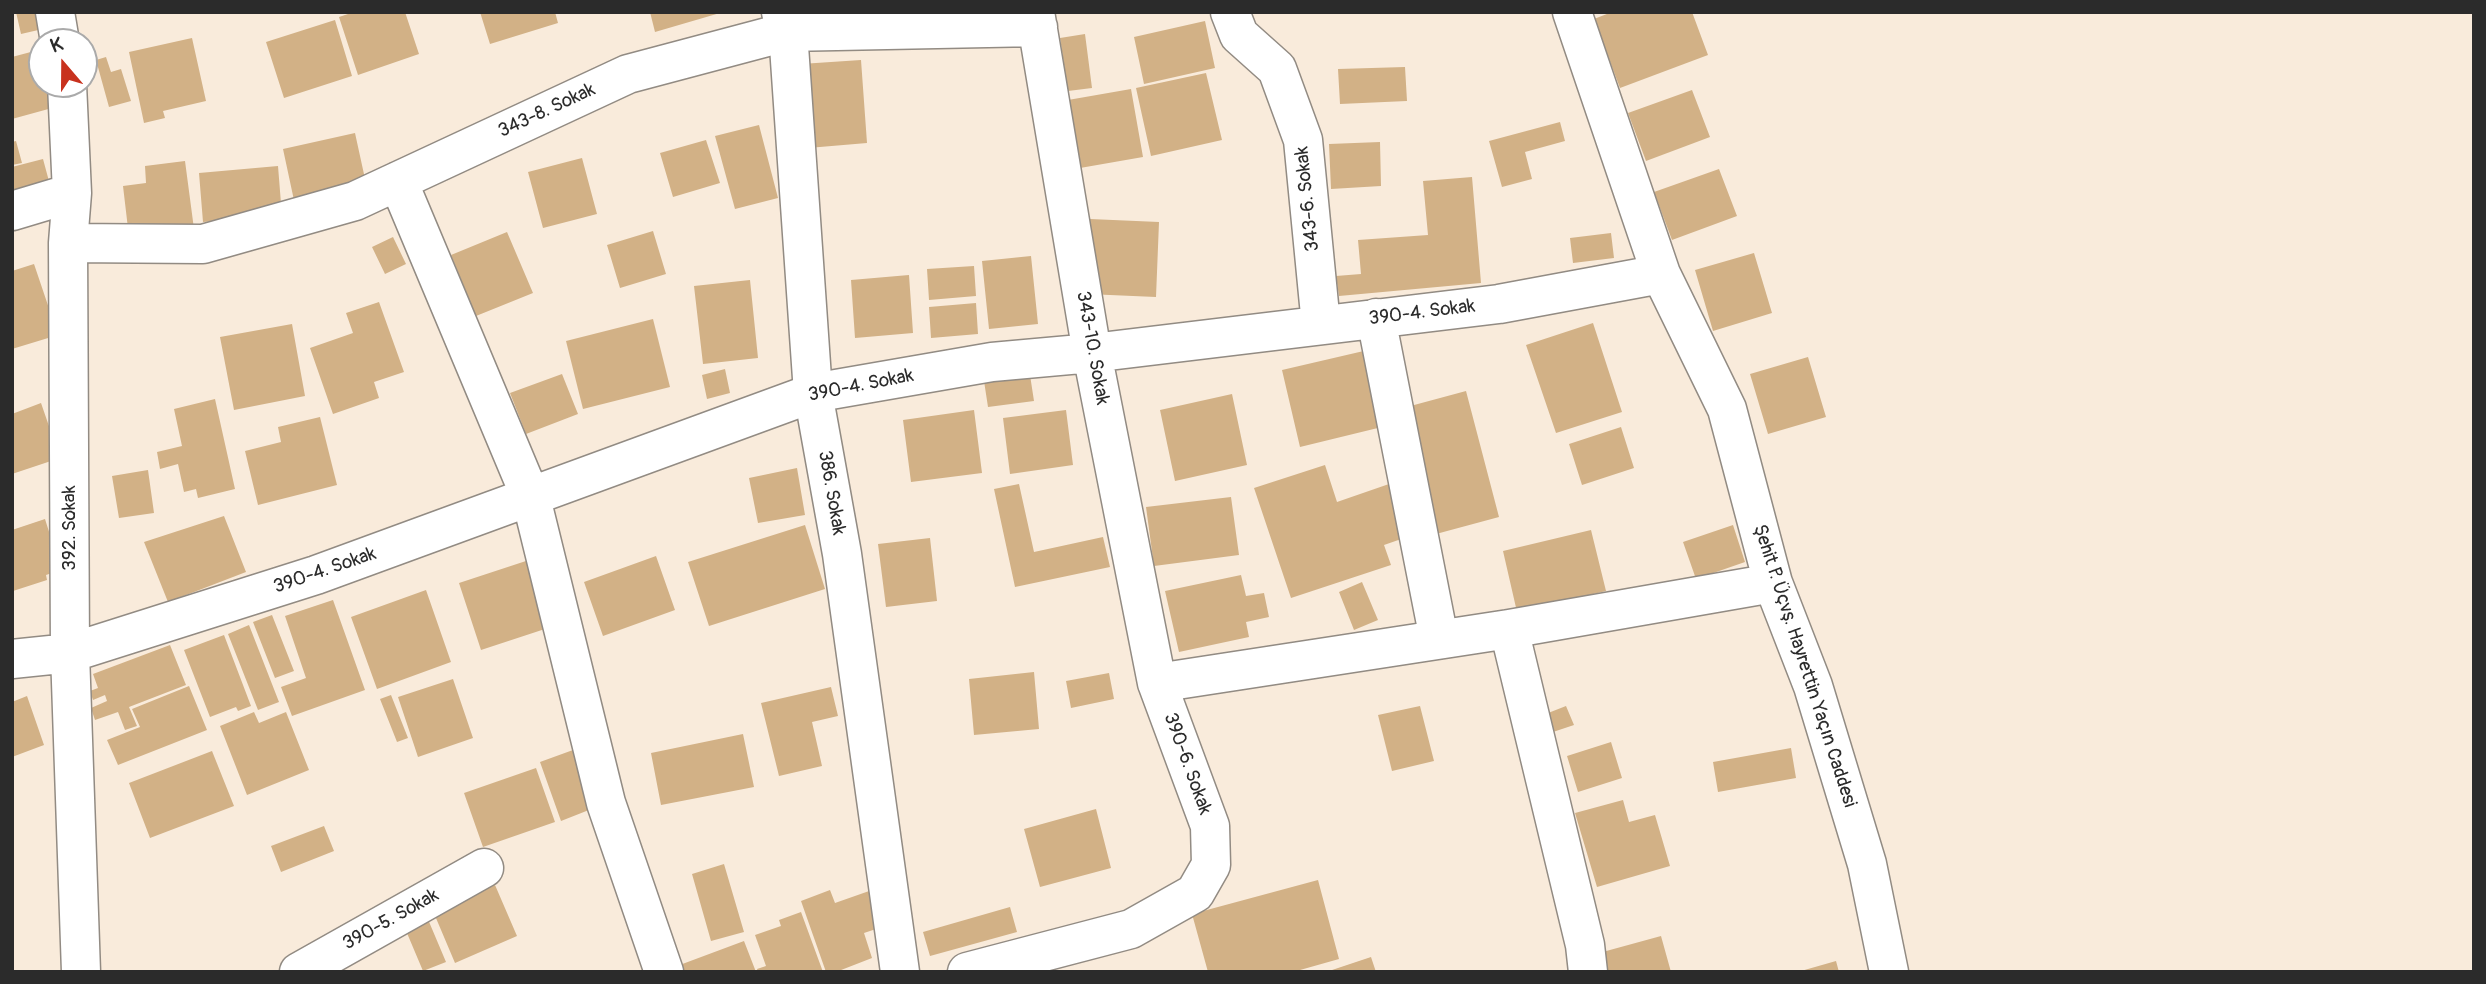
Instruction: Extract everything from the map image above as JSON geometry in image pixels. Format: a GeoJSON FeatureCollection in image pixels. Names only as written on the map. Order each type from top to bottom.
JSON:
{"type":"FeatureCollection","features":[{"type":"Feature","properties":{"kind":"street","name":"343-6. Sokak"},"geometry":{"type":"LineString","coordinates":[[1230,12],[1240,35],[1277,69],[1303,140],[1321,325]]}},
{"type":"Feature","properties":{"kind":"street","name":"Şehit P. Üçvş. Hayrettin Yaçın Caddesi"},"geometry":{"type":"LineString","coordinates":[[1572,12],[1661,274],[1727,409],[1773,583],[1813,686],[1867,863],[1889,972]]}},
{"type":"Feature","properties":{"kind":"street","name":"343-8. Sokak"},"geometry":{"type":"LineString","coordinates":[[68,243],[203,244],[355,201],[628,74],[784,22],[1037,20]]}},
{"type":"Feature","properties":{"kind":"street","name":"343-10. Sokak"},"geometry":{"type":"LineString","coordinates":[[1037,20],[1092,353],[1157,683]]}},
{"type":"Feature","properties":{"kind":"street","name":"386. Sokak"},"geometry":{"type":"LineString","coordinates":[[784,22],[790,60],[813,393],[842,554],[900,972]]}},
{"type":"Feature","properties":{"kind":"street","name":"392. Sokak"},"geometry":{"type":"LineString","coordinates":[[68,98],[72,193],[68,243],[70,653],[81,972]]}},
{"type":"Feature","properties":{"kind":"street"},"geometry":{"type":"LineString","coordinates":[[398,181],[531,498],[606,803],[664,972]]}},
{"type":"Feature","properties":{"kind":"street"},"geometry":{"type":"LineString","coordinates":[[12,211],[72,193]]}},
{"type":"Feature","properties":{"kind":"street","name":"390-4. Sokak"},"geometry":{"type":"LineString","coordinates":[[12,659],[70,653],[316,575],[813,393],[992,362],[1092,353],[1499,304],[1661,274]]}},
{"type":"Feature","properties":{"kind":"street"},"geometry":{"type":"LineString","coordinates":[[1376,318],[1439,639]]}},
{"type":"Feature","properties":{"kind":"street"},"geometry":{"type":"LineString","coordinates":[[1157,683],[1509,629],[1773,583]]}},
{"type":"Feature","properties":{"kind":"street"},"geometry":{"type":"LineString","coordinates":[[1509,629],[1585,945],[1588,972]]}},
{"type":"Feature","properties":{"kind":"street","name":"390-6. Sokak"},"geometry":{"type":"LineString","coordinates":[[967,972],[1131,929],[1195,892],[1211,865],[1210,826],[1157,683]]}},
{"type":"Feature","properties":{"kind":"street","name":"390-5. Sokak"},"geometry":{"type":"LineString","coordinates":[[299,972],[484,867]]}},
{"type":"Feature","properties":{"kind":"building"},"geometry":{"type":"Polygon","coordinates":[[[16,12],[44,12],[47,28],[28,28],[28,32],[21,34],[16,12]]]}},
{"type":"Feature","properties":{"kind":"building"},"geometry":{"type":"Polygon","coordinates":[[[354,12],[405,12],[419,54],[358,75],[339,17],[354,12]]]}},
{"type":"Feature","properties":{"kind":"building"},"geometry":{"type":"Polygon","coordinates":[[[480,12],[555,12],[558,23],[490,44],[480,12]]]}},
{"type":"Feature","properties":{"kind":"building"},"geometry":{"type":"Polygon","coordinates":[[[650,12],[720,12],[720,13],[655,32],[650,12]]]}},
{"type":"Feature","properties":{"kind":"building"},"geometry":{"type":"Polygon","coordinates":[[[1612,12],[1692,12],[1708,55],[1620,88],[1594,19],[1612,12]]]}},
{"type":"Feature","properties":{"kind":"building"},"geometry":{"type":"Polygon","coordinates":[[[335,20],[352,76],[284,98],[266,42],[335,20]]]}},
{"type":"Feature","properties":{"kind":"building"},"geometry":{"type":"Polygon","coordinates":[[[1205,21],[1215,68],[1144,84],[1134,37],[1205,21]]]}},
{"type":"Feature","properties":{"kind":"building"},"geometry":{"type":"Polygon","coordinates":[[[1085,34],[1092,88],[1068,91],[1060,38],[1085,34]]]}},
{"type":"Feature","properties":{"kind":"building"},"geometry":{"type":"Polygon","coordinates":[[[192,38],[206,101],[163,111],[165,118],[144,123],[129,52],[192,38]]]}},
{"type":"Feature","properties":{"kind":"building"},"geometry":{"type":"Polygon","coordinates":[[[28,53],[28,98],[61,98],[63,105],[12,119],[12,57],[28,53]]]}},
{"type":"Feature","properties":{"kind":"building"},"geometry":{"type":"Polygon","coordinates":[[[106,57],[111,72],[121,69],[131,101],[109,107],[98,59],[106,57]]]}},
{"type":"Feature","properties":{"kind":"building"},"geometry":{"type":"Polygon","coordinates":[[[861,60],[867,143],[808,148],[801,64],[861,60]]]}},
{"type":"Feature","properties":{"kind":"building"},"geometry":{"type":"Polygon","coordinates":[[[1405,67],[1407,101],[1340,104],[1338,69],[1405,67]]]}},
{"type":"Feature","properties":{"kind":"building"},"geometry":{"type":"Polygon","coordinates":[[[1206,73],[1222,140],[1151,156],[1136,88],[1206,73]]]}},
{"type":"Feature","properties":{"kind":"building"},"geometry":{"type":"Polygon","coordinates":[[[1131,89],[1143,157],[1080,168],[1068,100],[1131,89]]]}},
{"type":"Feature","properties":{"kind":"building"},"geometry":{"type":"Polygon","coordinates":[[[1692,90],[1710,137],[1646,161],[1628,113],[1692,90]]]}},
{"type":"Feature","properties":{"kind":"building"},"geometry":{"type":"Polygon","coordinates":[[[1560,122],[1565,141],[1525,152],[1532,179],[1502,187],[1489,141],[1560,122]]]}},
{"type":"Feature","properties":{"kind":"building"},"geometry":{"type":"Polygon","coordinates":[[[759,125],[778,198],[735,209],[715,136],[759,125]]]}},
{"type":"Feature","properties":{"kind":"building"},"geometry":{"type":"Polygon","coordinates":[[[355,133],[367,188],[295,205],[283,149],[355,133]]]}},
{"type":"Feature","properties":{"kind":"building"},"geometry":{"type":"Polygon","coordinates":[[[706,140],[720,183],[673,197],[660,153],[706,140]]]}},
{"type":"Feature","properties":{"kind":"building"},"geometry":{"type":"Polygon","coordinates":[[[16,141],[22,163],[12,165],[12,142],[16,141]]]}},
{"type":"Feature","properties":{"kind":"building"},"geometry":{"type":"Polygon","coordinates":[[[1380,142],[1381,186],[1331,189],[1329,144],[1380,142]]]}},
{"type":"Feature","properties":{"kind":"building"},"geometry":{"type":"Polygon","coordinates":[[[582,158],[597,214],[543,228],[528,172],[582,158]]]}},
{"type":"Feature","properties":{"kind":"building"},"geometry":{"type":"Polygon","coordinates":[[[43,159],[50,185],[12,196],[12,167],[43,159]]]}},
{"type":"Feature","properties":{"kind":"building"},"geometry":{"type":"Polygon","coordinates":[[[185,161],[194,229],[129,237],[123,186],[146,183],[145,166],[185,161]]]}},
{"type":"Feature","properties":{"kind":"building"},"geometry":{"type":"Polygon","coordinates":[[[278,166],[282,216],[203,222],[199,173],[278,166]]]}},
{"type":"Feature","properties":{"kind":"building"},"geometry":{"type":"Polygon","coordinates":[[[1719,169],[1737,216],[1672,240],[1654,192],[1719,169]]]}},
{"type":"Feature","properties":{"kind":"building"},"geometry":{"type":"Polygon","coordinates":[[[1472,177],[1481,283],[1339,296],[1336,276],[1361,274],[1358,240],[1428,235],[1423,181],[1472,177]]]}},
{"type":"Feature","properties":{"kind":"building"},"geometry":{"type":"Polygon","coordinates":[[[1090,219],[1159,222],[1156,297],[1087,294],[1090,219]]]}},
{"type":"Feature","properties":{"kind":"building"},"geometry":{"type":"Polygon","coordinates":[[[653,231],[666,274],[620,288],[607,245],[653,231]]]}},
{"type":"Feature","properties":{"kind":"building"},"geometry":{"type":"Polygon","coordinates":[[[507,232],[533,293],[476,316],[451,255],[507,232]]]}},
{"type":"Feature","properties":{"kind":"building"},"geometry":{"type":"Polygon","coordinates":[[[1611,233],[1614,258],[1573,263],[1570,238],[1611,233]]]}},
{"type":"Feature","properties":{"kind":"building"},"geometry":{"type":"Polygon","coordinates":[[[393,237],[406,264],[385,274],[372,247],[393,237]]]}},
{"type":"Feature","properties":{"kind":"building"},"geometry":{"type":"Polygon","coordinates":[[[1754,253],[1772,313],[1713,331],[1695,270],[1754,253]]]}},
{"type":"Feature","properties":{"kind":"building"},"geometry":{"type":"Polygon","coordinates":[[[1031,256],[1038,324],[989,329],[982,261],[1031,256]]]}},
{"type":"Feature","properties":{"kind":"building"},"geometry":{"type":"Polygon","coordinates":[[[34,264],[58,335],[12,349],[12,271],[34,264]]]}},
{"type":"Feature","properties":{"kind":"building"},"geometry":{"type":"Polygon","coordinates":[[[974,266],[976,296],[929,300],[927,269],[974,266]]]}},
{"type":"Feature","properties":{"kind":"building"},"geometry":{"type":"Polygon","coordinates":[[[909,275],[913,333],[855,338],[851,280],[909,275]]]}},
{"type":"Feature","properties":{"kind":"building"},"geometry":{"type":"Polygon","coordinates":[[[750,280],[758,358],[703,364],[694,286],[750,280]]]}},
{"type":"Feature","properties":{"kind":"building"},"geometry":{"type":"Polygon","coordinates":[[[379,302],[404,372],[374,382],[379,398],[333,414],[310,348],[353,333],[346,313],[379,302]]]}},
{"type":"Feature","properties":{"kind":"building"},"geometry":{"type":"Polygon","coordinates":[[[976,303],[978,334],[931,338],[929,307],[976,303]]]}},
{"type":"Feature","properties":{"kind":"building"},"geometry":{"type":"Polygon","coordinates":[[[653,319],[670,387],[583,409],[566,341],[653,319]]]}},
{"type":"Feature","properties":{"kind":"building"},"geometry":{"type":"Polygon","coordinates":[[[1593,323],[1622,412],[1556,433],[1526,345],[1593,323]]]}},
{"type":"Feature","properties":{"kind":"building"},"geometry":{"type":"Polygon","coordinates":[[[292,324],[305,396],[234,410],[220,337],[292,324]]]}},
{"type":"Feature","properties":{"kind":"building"},"geometry":{"type":"Polygon","coordinates":[[[1368,350],[1386,426],[1300,447],[1282,370],[1368,350]]]}},
{"type":"Feature","properties":{"kind":"building"},"geometry":{"type":"Polygon","coordinates":[[[1808,357],[1826,417],[1768,434],[1750,374],[1808,357]]]}},
{"type":"Feature","properties":{"kind":"building"},"geometry":{"type":"Polygon","coordinates":[[[725,369],[730,393],[707,399],[702,375],[725,369]]]}},
{"type":"Feature","properties":{"kind":"building"},"geometry":{"type":"Polygon","coordinates":[[[562,374],[578,414],[526,434],[510,393],[562,374]]]}},
{"type":"Feature","properties":{"kind":"building"},"geometry":{"type":"Polygon","coordinates":[[[1030,375],[1034,401],[988,407],[984,381],[1030,375]]]}},
{"type":"Feature","properties":{"kind":"building"},"geometry":{"type":"Polygon","coordinates":[[[1466,391],[1499,517],[1436,534],[1403,408],[1466,391]]]}},
{"type":"Feature","properties":{"kind":"building"},"geometry":{"type":"Polygon","coordinates":[[[1232,394],[1247,465],[1175,481],[1160,410],[1232,394]]]}},
{"type":"Feature","properties":{"kind":"building"},"geometry":{"type":"Polygon","coordinates":[[[215,399],[235,489],[198,498],[196,489],[184,492],[178,464],[160,469],[157,452],[182,446],[174,409],[215,399]]]}},
{"type":"Feature","properties":{"kind":"building"},"geometry":{"type":"Polygon","coordinates":[[[41,403],[60,458],[12,474],[12,414],[41,403]]]}},
{"type":"Feature","properties":{"kind":"building"},"geometry":{"type":"Polygon","coordinates":[[[974,410],[982,473],[911,482],[903,420],[974,410]]]}},
{"type":"Feature","properties":{"kind":"building"},"geometry":{"type":"Polygon","coordinates":[[[1066,410],[1073,465],[1010,474],[1003,418],[1066,410]]]}},
{"type":"Feature","properties":{"kind":"building"},"geometry":{"type":"Polygon","coordinates":[[[320,417],[337,485],[258,505],[245,451],[281,442],[278,427],[320,417]]]}},
{"type":"Feature","properties":{"kind":"building"},"geometry":{"type":"Polygon","coordinates":[[[1621,427],[1634,468],[1582,485],[1569,444],[1621,427]]]}},
{"type":"Feature","properties":{"kind":"building"},"geometry":{"type":"Polygon","coordinates":[[[1325,465],[1337,502],[1389,484],[1407,537],[1384,545],[1391,565],[1291,598],[1254,488],[1325,465]]]}},
{"type":"Feature","properties":{"kind":"building"},"geometry":{"type":"Polygon","coordinates":[[[797,468],[805,515],[758,523],[749,478],[797,468]]]}},
{"type":"Feature","properties":{"kind":"building"},"geometry":{"type":"Polygon","coordinates":[[[148,470],[154,513],[119,518],[112,476],[148,470]]]}},
{"type":"Feature","properties":{"kind":"building"},"geometry":{"type":"Polygon","coordinates":[[[1019,484],[1034,552],[1103,537],[1110,567],[1015,587],[994,489],[1019,484]]]}},
{"type":"Feature","properties":{"kind":"building"},"geometry":{"type":"Polygon","coordinates":[[[1231,497],[1239,555],[1154,566],[1146,507],[1231,497]]]}},
{"type":"Feature","properties":{"kind":"building"},"geometry":{"type":"Polygon","coordinates":[[[224,516],[246,572],[168,602],[144,542],[224,516]]]}},
{"type":"Feature","properties":{"kind":"building"},"geometry":{"type":"Polygon","coordinates":[[[45,519],[61,570],[46,575],[47,580],[13,591],[12,530],[45,519]]]}},
{"type":"Feature","properties":{"kind":"building"},"geometry":{"type":"Polygon","coordinates":[[[805,525],[825,589],[709,626],[688,562],[805,525]]]}},
{"type":"Feature","properties":{"kind":"building"},"geometry":{"type":"Polygon","coordinates":[[[1733,525],[1745,562],[1696,579],[1683,542],[1733,525]]]}},
{"type":"Feature","properties":{"kind":"building"},"geometry":{"type":"Polygon","coordinates":[[[1591,530],[1606,591],[1517,612],[1503,551],[1591,530]]]}},
{"type":"Feature","properties":{"kind":"building"},"geometry":{"type":"Polygon","coordinates":[[[930,538],[937,601],[886,607],[878,544],[930,538]]]}},
{"type":"Feature","properties":{"kind":"building"},"geometry":{"type":"Polygon","coordinates":[[[656,556],[675,610],[603,636],[584,582],[656,556]]]}},
{"type":"Feature","properties":{"kind":"building"},"geometry":{"type":"Polygon","coordinates":[[[529,560],[551,627],[481,650],[459,583],[529,560]]]}},
{"type":"Feature","properties":{"kind":"building"},"geometry":{"type":"Polygon","coordinates":[[[1241,575],[1246,596],[1264,593],[1269,617],[1246,622],[1249,637],[1179,652],[1165,591],[1241,575]]]}},
{"type":"Feature","properties":{"kind":"building"},"geometry":{"type":"Polygon","coordinates":[[[1362,582],[1378,620],[1354,630],[1339,592],[1362,582]]]}},
{"type":"Feature","properties":{"kind":"building"},"geometry":{"type":"Polygon","coordinates":[[[426,590],[451,662],[377,689],[351,617],[426,590]]]}},
{"type":"Feature","properties":{"kind":"building"},"geometry":{"type":"Polygon","coordinates":[[[333,600],[365,690],[292,716],[281,687],[306,678],[285,616],[333,600]]]}},
{"type":"Feature","properties":{"kind":"building"},"geometry":{"type":"Polygon","coordinates":[[[272,615],[294,671],[275,678],[253,622],[272,615]]]}},
{"type":"Feature","properties":{"kind":"building"},"geometry":{"type":"Polygon","coordinates":[[[249,625],[279,702],[258,710],[228,634],[249,625]]]}},
{"type":"Feature","properties":{"kind":"building"},"geometry":{"type":"Polygon","coordinates":[[[224,635],[251,706],[238,711],[236,707],[210,717],[184,650],[224,635]]]}},
{"type":"Feature","properties":{"kind":"building"},"geometry":{"type":"Polygon","coordinates":[[[170,645],[186,685],[129,707],[137,726],[125,730],[118,712],[95,720],[91,708],[107,701],[105,695],[93,700],[90,691],[98,688],[93,674],[170,645]]]}},
{"type":"Feature","properties":{"kind":"building"},"geometry":{"type":"Polygon","coordinates":[[[1034,672],[1039,729],[974,735],[969,679],[1034,672]]]}},
{"type":"Feature","properties":{"kind":"building"},"geometry":{"type":"Polygon","coordinates":[[[1109,673],[1114,699],[1071,708],[1066,681],[1109,673]]]}},
{"type":"Feature","properties":{"kind":"building"},"geometry":{"type":"Polygon","coordinates":[[[453,679],[473,738],[418,757],[398,697],[453,679]]]}},
{"type":"Feature","properties":{"kind":"building"},"geometry":{"type":"Polygon","coordinates":[[[189,686],[207,730],[118,765],[107,740],[140,727],[132,709],[189,686]]]}},
{"type":"Feature","properties":{"kind":"building"},"geometry":{"type":"Polygon","coordinates":[[[831,687],[838,716],[812,722],[822,766],[779,776],[761,703],[831,687]]]}},
{"type":"Feature","properties":{"kind":"building"},"geometry":{"type":"Polygon","coordinates":[[[391,695],[408,738],[397,742],[380,699],[391,695]]]}},
{"type":"Feature","properties":{"kind":"building"},"geometry":{"type":"Polygon","coordinates":[[[27,696],[44,745],[12,757],[12,702],[27,696]]]}},
{"type":"Feature","properties":{"kind":"building"},"geometry":{"type":"Polygon","coordinates":[[[1420,706],[1434,761],[1392,771],[1378,715],[1420,706]]]}},
{"type":"Feature","properties":{"kind":"building"},"geometry":{"type":"Polygon","coordinates":[[[1566,706],[1574,725],[1550,733],[1543,715],[1566,706]]]}},
{"type":"Feature","properties":{"kind":"building"},"geometry":{"type":"Polygon","coordinates":[[[254,712],[259,723],[286,712],[309,770],[247,795],[220,726],[254,712]]]}},
{"type":"Feature","properties":{"kind":"building"},"geometry":{"type":"Polygon","coordinates":[[[743,734],[754,787],[661,805],[651,753],[743,734]]]}},
{"type":"Feature","properties":{"kind":"building"},"geometry":{"type":"Polygon","coordinates":[[[1611,742],[1622,778],[1578,792],[1567,756],[1611,742]]]}},
{"type":"Feature","properties":{"kind":"building"},"geometry":{"type":"Polygon","coordinates":[[[1791,748],[1796,778],[1718,792],[1713,762],[1791,748]]]}},
{"type":"Feature","properties":{"kind":"building"},"geometry":{"type":"Polygon","coordinates":[[[573,750],[594,808],[561,821],[540,762],[573,750]]]}},
{"type":"Feature","properties":{"kind":"building"},"geometry":{"type":"Polygon","coordinates":[[[212,751],[234,806],[150,838],[129,783],[212,751]]]}},
{"type":"Feature","properties":{"kind":"building"},"geometry":{"type":"Polygon","coordinates":[[[536,768],[555,822],[483,847],[464,793],[536,768]]]}},
{"type":"Feature","properties":{"kind":"building"},"geometry":{"type":"Polygon","coordinates":[[[1623,800],[1629,822],[1655,815],[1670,866],[1597,887],[1575,813],[1623,800]]]}},
{"type":"Feature","properties":{"kind":"building"},"geometry":{"type":"Polygon","coordinates":[[[1096,809],[1111,868],[1040,887],[1024,829],[1096,809]]]}},
{"type":"Feature","properties":{"kind":"building"},"geometry":{"type":"Polygon","coordinates":[[[324,826],[334,851],[281,872],[271,846],[324,826]]]}},
{"type":"Feature","properties":{"kind":"building"},"geometry":{"type":"Polygon","coordinates":[[[724,864],[744,932],[711,941],[692,874],[724,864]]]}},
{"type":"Feature","properties":{"kind":"building"},"geometry":{"type":"Polygon","coordinates":[[[1318,880],[1339,959],[1293,972],[1208,972],[1192,914],[1318,880]]]}},
{"type":"Feature","properties":{"kind":"building"},"geometry":{"type":"Polygon","coordinates":[[[495,885],[517,936],[455,963],[433,911],[495,885]]]}},
{"type":"Feature","properties":{"kind":"building"},"geometry":{"type":"Polygon","coordinates":[[[830,890],[835,903],[872,890],[885,926],[864,933],[872,958],[836,972],[826,972],[801,901],[830,890]]]}},
{"type":"Feature","properties":{"kind":"building"},"geometry":{"type":"Polygon","coordinates":[[[1010,907],[1017,932],[930,956],[923,932],[1010,907]]]}},
{"type":"Feature","properties":{"kind":"building"},"geometry":{"type":"Polygon","coordinates":[[[801,912],[823,972],[758,972],[757,969],[766,966],[755,935],[781,926],[779,920],[801,912]]]}},
{"type":"Feature","properties":{"kind":"building"},"geometry":{"type":"Polygon","coordinates":[[[427,917],[446,962],[423,971],[404,926],[427,917]]]}},
{"type":"Feature","properties":{"kind":"building"},"geometry":{"type":"Polygon","coordinates":[[[1661,936],[1671,972],[1604,972],[1599,953],[1661,936]]]}},
{"type":"Feature","properties":{"kind":"building"},"geometry":{"type":"Polygon","coordinates":[[[744,941],[756,972],[679,972],[677,966],[744,941]]]}},
{"type":"Feature","properties":{"kind":"building"},"geometry":{"type":"Polygon","coordinates":[[[1371,957],[1376,972],[1329,972],[1329,971],[1371,957]]]}},
{"type":"Feature","properties":{"kind":"building"},"geometry":{"type":"Polygon","coordinates":[[[1836,961],[1839,972],[1801,972],[1801,971],[1836,961]]]}}]}
